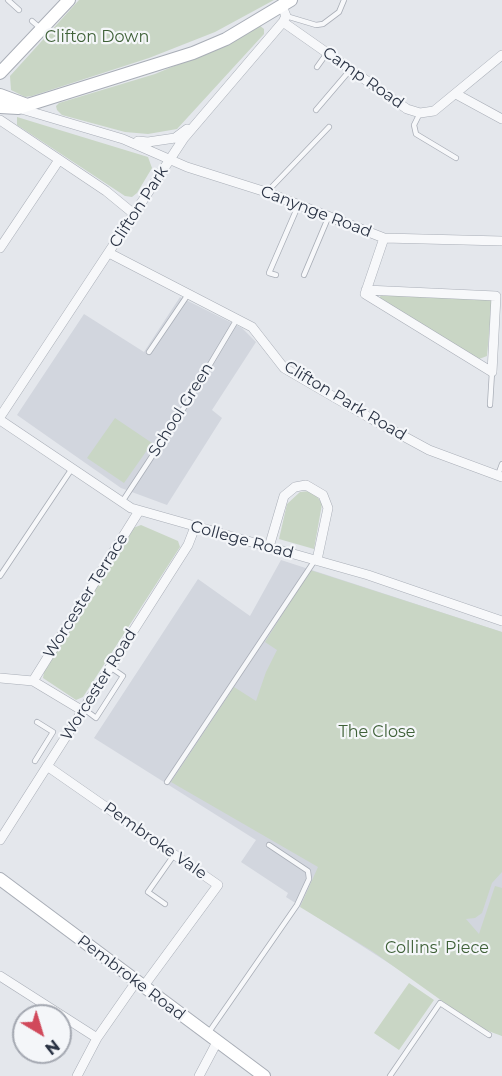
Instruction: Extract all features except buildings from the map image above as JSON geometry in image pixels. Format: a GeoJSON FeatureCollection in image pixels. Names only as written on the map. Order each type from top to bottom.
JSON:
{"type":"FeatureCollection","features":[{"type":"Feature","properties":{"kind":"main road"},"geometry":{"type":"LineString","coordinates":[[0,74],[37,25],[69,0]]}},
{"type":"Feature","properties":{"kind":"main road"},"geometry":{"type":"LineString","coordinates":[[0,107],[23,107],[193,53],[285,11]]}},
{"type":"Feature","properties":{"kind":"main road"},"geometry":{"type":"LineString","coordinates":[[0,99],[23,107]]}},
{"type":"Feature","properties":{"kind":"main road","name":"Pembroke Road"},"geometry":{"type":"LineString","coordinates":[[0,879],[139,985],[264,1076]]}},
{"type":"Feature","properties":{"kind":"street","name":"Camp Road"},"geometry":{"type":"LineString","coordinates":[[285,11],[327,53],[406,109],[420,113],[434,111],[502,55]]}},
{"type":"Feature","properties":{"kind":"street","name":"Clifton Park"},"geometry":{"type":"LineString","coordinates":[[0,419],[171,158],[198,120],[285,11]]}},
{"type":"Feature","properties":{"kind":"street"},"geometry":{"type":"LineString","coordinates":[[456,94],[502,119]]}},
{"type":"Feature","properties":{"kind":"street"},"geometry":{"type":"LineString","coordinates":[[43,101],[49,116]]}},
{"type":"Feature","properties":{"kind":"street"},"geometry":{"type":"LineString","coordinates":[[23,107],[123,139],[148,142],[175,138],[198,120]]}},
{"type":"Feature","properties":{"kind":"street"},"geometry":{"type":"LineString","coordinates":[[0,112],[21,135]]}},
{"type":"Feature","properties":{"kind":"street"},"geometry":{"type":"LineString","coordinates":[[0,120],[106,191],[134,214]]}},
{"type":"Feature","properties":{"kind":"street","name":"Canynge Road"},"geometry":{"type":"LineString","coordinates":[[123,139],[171,158],[187,167],[266,192],[384,238],[502,241]]}},
{"type":"Feature","properties":{"kind":"street"},"geometry":{"type":"LineString","coordinates":[[0,248],[59,160]]}},
{"type":"Feature","properties":{"kind":"street"},"geometry":{"type":"LineString","coordinates":[[366,290],[496,296],[492,372],[364,294],[384,238]]}},
{"type":"Feature","properties":{"kind":"street","name":"Clifton Park Road"},"geometry":{"type":"LineString","coordinates":[[109,253],[238,318],[264,339],[284,368],[429,450],[500,476]]}},
{"type":"Feature","properties":{"kind":"street","name":"College Road"},"geometry":{"type":"LineString","coordinates":[[0,419],[71,470],[139,511],[316,560],[502,621]]}},
{"type":"Feature","properties":{"kind":"street"},"geometry":{"type":"LineString","coordinates":[[269,547],[284,496],[295,487],[306,485],[323,495],[328,507],[316,560]]}},
{"type":"Feature","properties":{"kind":"street","name":"Worcester Terrace"},"geometry":{"type":"LineString","coordinates":[[33,681],[139,511]]}},
{"type":"Feature","properties":{"kind":"street","name":"Worcester Road"},"geometry":{"type":"LineString","coordinates":[[0,840],[188,545],[195,527]]}},
{"type":"Feature","properties":{"kind":"street"},"geometry":{"type":"LineString","coordinates":[[0,678],[33,681],[83,710]]}},
{"type":"Feature","properties":{"kind":"street","name":"Pembroke Vale"},"geometry":{"type":"LineString","coordinates":[[47,766],[218,885],[139,985]]}},
{"type":"Feature","properties":{"kind":"street"},"geometry":{"type":"LineString","coordinates":[[0,976],[97,1038]]}},
{"type":"Feature","properties":{"kind":"street"},"geometry":{"type":"LineString","coordinates":[[77,1076],[97,1038],[139,985]]}},
{"type":"Feature","properties":{"kind":"street"},"geometry":{"type":"LineString","coordinates":[[199,1076],[212,1038]]}},
{"type":"Feature","properties":{"kind":"lane"},"geometry":{"type":"LineString","coordinates":[[8,0],[19,10]]}},
{"type":"Feature","properties":{"kind":"lane"},"geometry":{"type":"LineString","coordinates":[[285,11],[316,26],[323,24],[339,12],[344,0]]}},
{"type":"Feature","properties":{"kind":"lane"},"geometry":{"type":"LineString","coordinates":[[316,67],[327,53]]}},
{"type":"Feature","properties":{"kind":"lane"},"geometry":{"type":"LineString","coordinates":[[316,110],[351,69]]}},
{"type":"Feature","properties":{"kind":"lane"},"geometry":{"type":"LineString","coordinates":[[420,113],[414,125],[416,134],[456,158]]}},
{"type":"Feature","properties":{"kind":"lane"},"geometry":{"type":"LineString","coordinates":[[266,192],[329,127]]}},
{"type":"Feature","properties":{"kind":"lane"},"geometry":{"type":"LineString","coordinates":[[276,275],[269,273],[298,206]]}},
{"type":"Feature","properties":{"kind":"lane"},"geometry":{"type":"LineString","coordinates":[[304,274],[328,218]]}},
{"type":"Feature","properties":{"kind":"lane"},"geometry":{"type":"LineString","coordinates":[[149,352],[189,293]]}},
{"type":"Feature","properties":{"kind":"lane","name":"School Green"},"geometry":{"type":"LineString","coordinates":[[122,502],[187,403],[238,318]]}},
{"type":"Feature","properties":{"kind":"lane"},"geometry":{"type":"LineString","coordinates":[[490,405],[492,372]]}},
{"type":"Feature","properties":{"kind":"lane"},"geometry":{"type":"LineString","coordinates":[[500,476],[502,464]]}},
{"type":"Feature","properties":{"kind":"lane"},"geometry":{"type":"LineString","coordinates":[[0,576],[71,470]]}},
{"type":"Feature","properties":{"kind":"lane"},"geometry":{"type":"LineString","coordinates":[[167,782],[316,560]]}},
{"type":"Feature","properties":{"kind":"lane"},"geometry":{"type":"LineString","coordinates":[[83,710],[96,718],[123,676],[110,667]]}},
{"type":"Feature","properties":{"kind":"lane"},"geometry":{"type":"LineString","coordinates":[[35,761],[53,732],[37,722]]}},
{"type":"Feature","properties":{"kind":"lane"},"geometry":{"type":"LineString","coordinates":[[212,1038],[297,905],[309,879],[308,871],[269,845]]}},
{"type":"Feature","properties":{"kind":"lane"},"geometry":{"type":"LineString","coordinates":[[165,904],[148,892],[174,855]]}},
{"type":"Feature","properties":{"kind":"lane"},"geometry":{"type":"LineString","coordinates":[[390,1076],[440,1003],[489,1035]]}},
{"type":"Feature","properties":{"kind":"shaded area"},"geometry":{"type":"Polygon","coordinates":[[[180,297],[242,328],[256,342],[212,410],[222,418],[167,505],[121,488],[17,415],[84,314],[144,352],[180,297]]]}},
{"type":"Feature","properties":{"kind":"shaded area","name":"The Close"},"geometry":{"type":"Polygon","coordinates":[[[281,560],[502,632],[502,1036],[286,897],[288,893],[241,862],[256,840],[94,738],[198,579],[250,616],[281,560]]]}},
{"type":"Feature","properties":{"kind":"green space","name":"Clifton Down"},"geometry":{"type":"Polygon","coordinates":[[[79,0],[274,0],[215,32],[149,58],[32,96],[25,97],[11,90],[10,76],[79,0]]]}},
{"type":"Feature","properties":{"kind":"green space"},"geometry":{"type":"Polygon","coordinates":[[[259,25],[264,29],[264,34],[177,129],[148,134],[125,132],[62,115],[57,110],[56,106],[59,103],[155,74],[227,44],[259,25]]]}},
{"type":"Feature","properties":{"kind":"green space"},"geometry":{"type":"Polygon","coordinates":[[[17,117],[148,157],[152,168],[137,193],[132,197],[125,196],[17,125],[17,117]]]}},
{"type":"Feature","properties":{"kind":"green space"},"geometry":{"type":"Polygon","coordinates":[[[381,295],[492,300],[487,356],[479,359],[379,299],[381,295]]]}},
{"type":"Feature","properties":{"kind":"green space"},"geometry":{"type":"Polygon","coordinates":[[[115,418],[152,443],[124,483],[87,458],[115,418]]]}},
{"type":"Feature","properties":{"kind":"green space"},"geometry":{"type":"Polygon","coordinates":[[[310,491],[322,504],[314,549],[279,539],[287,504],[300,492],[310,491]]]}},
{"type":"Feature","properties":{"kind":"green space"},"geometry":{"type":"Polygon","coordinates":[[[141,525],[178,541],[180,547],[83,697],[76,700],[43,678],[44,672],[133,528],[141,525]]]}},
{"type":"Feature","properties":{"kind":"green space","name":"The Close"},"geometry":{"type":"Polygon","coordinates":[[[310,570],[502,632],[502,872],[492,883],[482,913],[475,918],[466,919],[479,934],[495,886],[502,888],[502,1036],[480,1028],[372,951],[300,907],[318,867],[171,782],[234,687],[256,701],[277,650],[265,642],[310,570]]]}},
{"type":"Feature","properties":{"kind":"green space"},"geometry":{"type":"Polygon","coordinates":[[[409,983],[434,1000],[399,1050],[374,1033],[409,983]]]}},
{"type":"Feature","properties":{"kind":"park label","name":"Collins' Piece"},"geometry":{"type":"Point","coordinates":[437,948]}}]}
